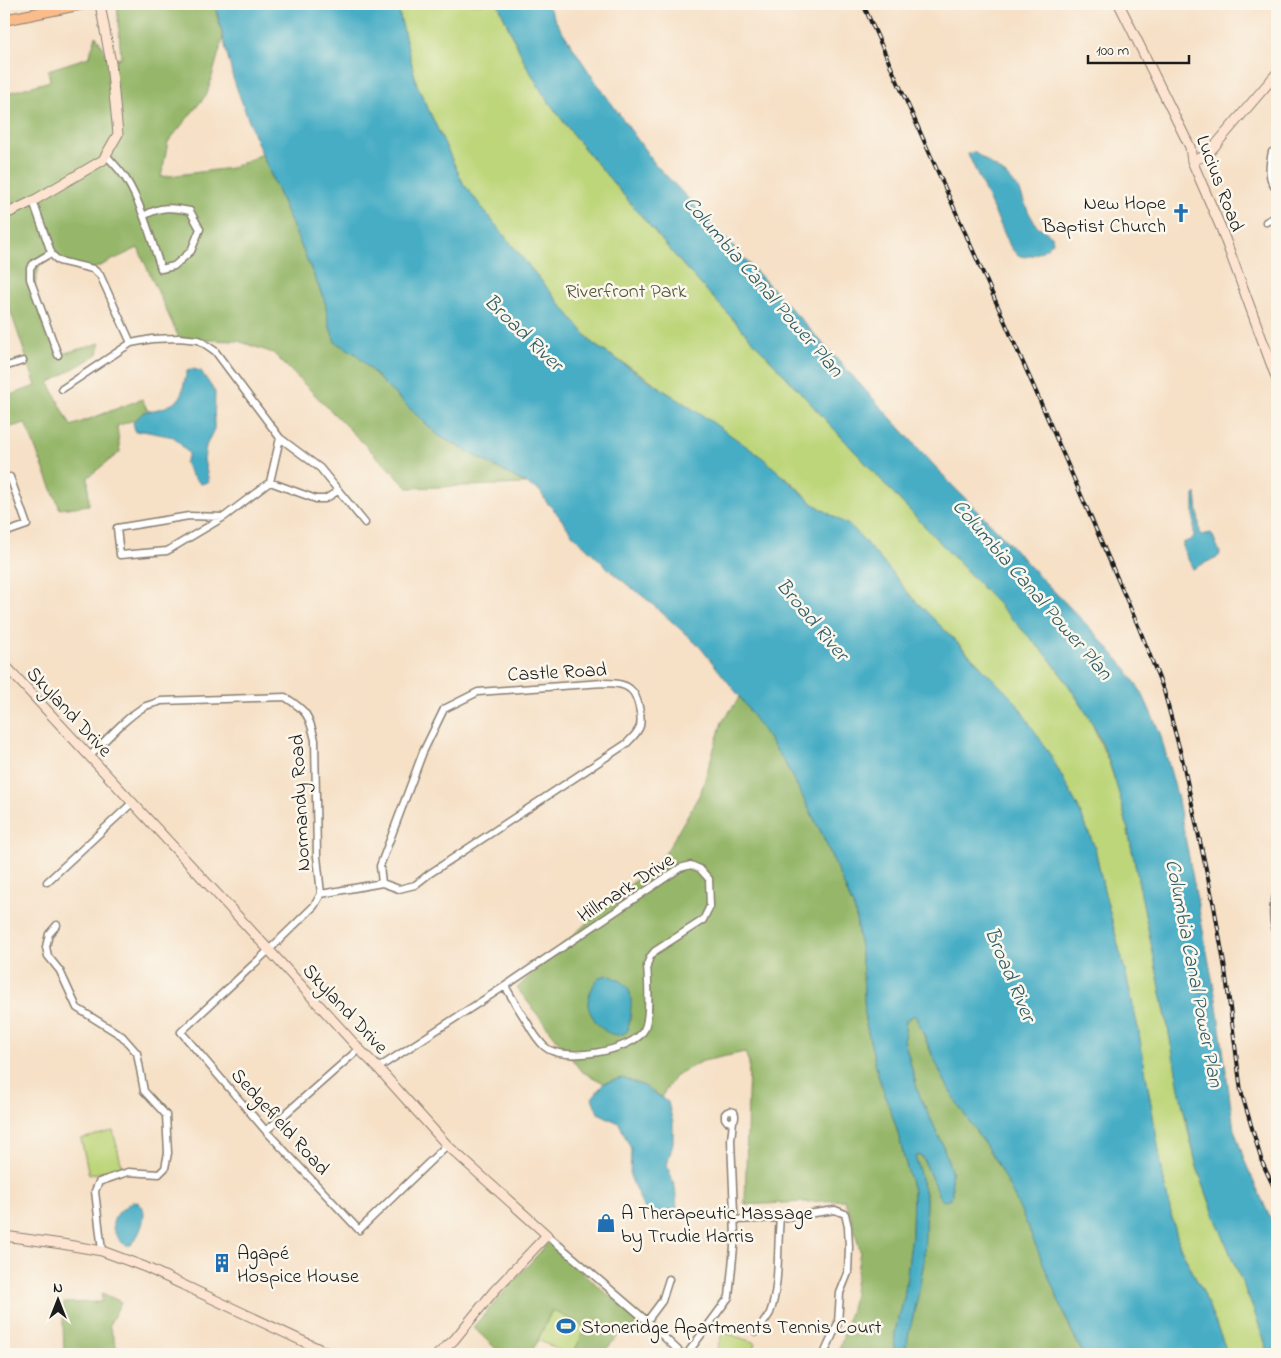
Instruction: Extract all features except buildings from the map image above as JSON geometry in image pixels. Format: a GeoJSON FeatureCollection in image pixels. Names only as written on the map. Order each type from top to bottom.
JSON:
{"type":"FeatureCollection","features":[{"type":"Feature","properties":{"kind":"main road"},"geometry":{"type":"LineString","coordinates":[[4,20],[84,4]]}},
{"type":"Feature","properties":{"kind":"street"},"geometry":{"type":"LineString","coordinates":[[4,215],[33,202],[104,160],[118,134],[111,63],[100,4]]}},
{"type":"Feature","properties":{"kind":"street","name":"Lucius Road"},"geometry":{"type":"LineString","coordinates":[[1119,4],[1190,148],[1192,160],[1220,228],[1277,380]]}},
{"type":"Feature","properties":{"kind":"street"},"geometry":{"type":"LineString","coordinates":[[1192,160],[1206,155],[1277,73]]}},
{"type":"Feature","properties":{"kind":"street"},"geometry":{"type":"LineString","coordinates":[[1272,152],[1269,178],[1277,190]]}},
{"type":"Feature","properties":{"kind":"street"},"geometry":{"type":"LineString","coordinates":[[106,156],[126,178],[144,216],[161,270],[174,266],[191,251],[200,229],[190,211],[174,207],[153,210],[144,216]]}},
{"type":"Feature","properties":{"kind":"street"},"geometry":{"type":"LineString","coordinates":[[33,202],[51,253],[58,261],[93,270],[100,275],[131,343]]}},
{"type":"Feature","properties":{"kind":"street"},"geometry":{"type":"LineString","coordinates":[[1266,222],[1277,216]]}},
{"type":"Feature","properties":{"kind":"street"},"geometry":{"type":"LineString","coordinates":[[51,253],[34,263],[30,268],[30,279],[58,355]]}},
{"type":"Feature","properties":{"kind":"street"},"geometry":{"type":"LineString","coordinates":[[62,389],[131,343],[152,338],[199,340],[215,351],[280,438],[320,468],[365,523]]}},
{"type":"Feature","properties":{"kind":"street"},"geometry":{"type":"LineString","coordinates":[[4,367],[23,360]]}},
{"type":"Feature","properties":{"kind":"street"},"geometry":{"type":"LineString","coordinates":[[224,517],[189,516],[117,528],[120,555],[167,552],[224,517],[270,482],[280,438]]}},
{"type":"Feature","properties":{"kind":"street"},"geometry":{"type":"LineString","coordinates":[[4,480],[10,477],[28,525],[4,533]]}},
{"type":"Feature","properties":{"kind":"street"},"geometry":{"type":"LineString","coordinates":[[270,482],[316,499],[325,499],[338,491]]}},
{"type":"Feature","properties":{"kind":"street","name":"Skyland Drive"},"geometry":{"type":"LineString","coordinates":[[4,664],[447,1145],[682,1354]]}},
{"type":"Feature","properties":{"kind":"street","name":"Castle Road"},"geometry":{"type":"LineString","coordinates":[[321,894],[382,883],[399,889],[415,885],[626,744],[635,735],[640,726],[640,712],[637,700],[630,689],[620,684],[603,682],[478,692],[444,709],[422,752],[380,866],[382,883]]}},
{"type":"Feature","properties":{"kind":"street","name":"Normandy Road"},"geometry":{"type":"LineString","coordinates":[[90,756],[137,711],[147,705],[161,702],[285,697],[301,707],[310,722],[315,740],[316,856],[321,894]]}},
{"type":"Feature","properties":{"kind":"street"},"geometry":{"type":"LineString","coordinates":[[47,882],[132,803]]}},
{"type":"Feature","properties":{"kind":"street","name":"Hillmark Drive"},"geometry":{"type":"LineString","coordinates":[[378,1068],[680,868],[691,865],[700,868],[709,879],[710,906],[703,920],[655,951],[650,957],[648,965],[648,1018],[645,1029],[639,1037],[629,1043],[602,1052],[578,1055],[560,1053],[546,1048],[537,1038],[504,986]]}},
{"type":"Feature","properties":{"kind":"street"},"geometry":{"type":"LineString","coordinates":[[1277,893],[1273,913],[1277,937]]}},
{"type":"Feature","properties":{"kind":"street"},"geometry":{"type":"LineString","coordinates":[[269,950],[314,906],[321,894]]}},
{"type":"Feature","properties":{"kind":"street"},"geometry":{"type":"LineString","coordinates":[[57,925],[49,934],[46,947],[48,956],[60,972],[77,1008],[122,1036],[137,1053],[144,1091],[166,1115],[168,1153],[165,1168],[159,1174],[128,1172],[99,1182],[95,1191],[102,1251]]}},
{"type":"Feature","properties":{"kind":"street","name":"Sedgefield Road"},"geometry":{"type":"LineString","coordinates":[[269,950],[181,1032],[266,1131],[360,1230],[447,1145]]}},
{"type":"Feature","properties":{"kind":"street"},"geometry":{"type":"LineString","coordinates":[[266,1131],[359,1049]]}},
{"type":"Feature","properties":{"kind":"street"},"geometry":{"type":"LineString","coordinates":[[687,1354],[729,1297],[735,1237],[731,1140],[733,1121]]}},
{"type":"Feature","properties":{"kind":"street"},"geometry":{"type":"LineString","coordinates":[[735,1220],[780,1218],[835,1210],[846,1214],[850,1247],[848,1273],[840,1293],[838,1323],[824,1354]]}},
{"type":"Feature","properties":{"kind":"street"},"geometry":{"type":"LineString","coordinates":[[756,1332],[764,1322],[774,1300],[780,1218]]}},
{"type":"Feature","properties":{"kind":"street"},"geometry":{"type":"LineString","coordinates":[[438,1354],[454,1340],[494,1291],[547,1235]]}},
{"type":"Feature","properties":{"kind":"street"},"geometry":{"type":"LineString","coordinates":[[4,1236],[102,1251],[145,1267],[330,1354]]}},
{"type":"Feature","properties":{"kind":"street"},"geometry":{"type":"LineString","coordinates":[[647,1321],[662,1301],[669,1279]]}},
{"type":"Feature","properties":{"kind":"green space"},"geometry":{"type":"Polygon","coordinates":[[[117,4],[214,4],[223,38],[207,94],[168,142],[161,177],[231,168],[262,154],[325,302],[335,342],[356,354],[386,386],[439,436],[526,484],[408,488],[273,353],[238,341],[179,338],[138,248],[93,269],[59,261],[52,255],[41,258],[34,289],[58,355],[100,343],[98,354],[49,383],[71,426],[142,399],[149,413],[117,426],[120,452],[88,477],[89,505],[60,509],[25,423],[4,429],[4,397],[36,386],[4,292],[4,215],[31,202],[4,204],[4,94],[50,81],[48,70],[89,57],[96,36],[111,62],[121,57],[117,4]]]}},
{"type":"Feature","properties":{"kind":"green space","name":"Riverfront Park"},"geometry":{"type":"Polygon","coordinates":[[[397,4],[498,4],[524,61],[543,94],[577,140],[682,264],[894,494],[1049,658],[1067,683],[1090,719],[1109,763],[1119,793],[1197,1167],[1269,1354],[1228,1354],[1203,1292],[1180,1247],[1165,1187],[1138,1028],[1095,848],[1078,807],[1051,756],[979,664],[910,595],[852,527],[814,504],[789,480],[646,377],[593,344],[463,183],[417,85],[397,4]]]}},
{"type":"Feature","properties":{"kind":"green space"},"geometry":{"type":"Polygon","coordinates":[[[740,697],[785,763],[822,834],[855,911],[863,970],[865,1020],[879,1078],[896,1126],[913,1191],[912,1235],[904,1299],[895,1331],[894,1354],[838,1354],[852,1305],[860,1251],[851,1216],[844,1200],[745,1205],[749,1063],[745,1052],[703,1061],[676,1075],[661,1097],[644,1086],[622,1078],[604,1083],[581,1071],[517,988],[571,937],[665,854],[701,792],[722,722],[740,697]]]}},
{"type":"Feature","properties":{"kind":"green space"},"geometry":{"type":"Polygon","coordinates":[[[915,1015],[932,1055],[1001,1170],[1023,1214],[1070,1328],[1083,1354],[904,1354],[924,1261],[926,1198],[916,1159],[919,1155],[923,1158],[939,1196],[952,1194],[951,1170],[942,1143],[918,1092],[904,1039],[906,1020],[915,1015]]]}},
{"type":"Feature","properties":{"kind":"green space"},"geometry":{"type":"Polygon","coordinates":[[[113,1131],[122,1167],[89,1175],[81,1139],[113,1131]]]}},
{"type":"Feature","properties":{"kind":"green space"},"geometry":{"type":"Polygon","coordinates":[[[548,1243],[640,1322],[634,1328],[624,1329],[602,1354],[573,1354],[586,1327],[552,1310],[531,1354],[505,1354],[495,1348],[473,1327],[548,1243]]]}},
{"type":"Feature","properties":{"kind":"green space"},"geometry":{"type":"Polygon","coordinates":[[[102,1293],[121,1302],[109,1325],[119,1354],[64,1354],[64,1303],[101,1302],[102,1293]]]}},
{"type":"Feature","properties":{"kind":"green space"},"geometry":{"type":"Polygon","coordinates":[[[552,1310],[587,1327],[573,1354],[568,1354],[538,1340],[552,1310]]]}},
{"type":"Feature","properties":{"kind":"green space"},"geometry":{"type":"Polygon","coordinates":[[[723,1332],[756,1343],[752,1354],[715,1354],[723,1332]]]}},
{"type":"Feature","properties":{"kind":"water","name":"Broad River"},"geometry":{"type":"Polygon","coordinates":[[[215,4],[397,4],[417,85],[463,183],[593,344],[705,417],[763,458],[814,504],[852,527],[910,595],[1015,701],[1051,756],[1078,807],[1095,848],[1138,1028],[1172,1218],[1180,1247],[1203,1292],[1228,1354],[1083,1354],[1012,1193],[983,1141],[945,1082],[915,1015],[906,1020],[904,1039],[918,1092],[942,1143],[951,1170],[952,1194],[951,1198],[943,1201],[939,1196],[923,1158],[919,1155],[916,1157],[926,1198],[924,1261],[904,1354],[894,1354],[895,1331],[904,1299],[912,1235],[913,1191],[896,1126],[879,1078],[865,1020],[863,970],[855,911],[822,834],[785,763],[740,697],[700,647],[649,601],[615,575],[572,534],[547,503],[540,491],[439,436],[386,386],[356,354],[335,342],[325,302],[254,135],[233,78],[215,4]]]}},
{"type":"Feature","properties":{"kind":"water","name":"Columbia Canal Power Plan"},"geometry":{"type":"Polygon","coordinates":[[[498,4],[547,4],[589,72],[655,164],[795,313],[952,485],[1092,630],[1124,666],[1142,693],[1160,733],[1177,795],[1216,999],[1234,1129],[1245,1162],[1277,1233],[1273,1244],[1277,1246],[1277,1354],[1269,1354],[1197,1167],[1180,1094],[1126,821],[1107,756],[1090,719],[1071,688],[1049,658],[894,494],[682,264],[577,140],[543,94],[524,61],[498,4]]]}},
{"type":"Feature","properties":{"kind":"water"},"geometry":{"type":"Polygon","coordinates":[[[974,152],[1006,175],[1019,189],[1036,225],[1052,236],[1053,242],[1047,248],[1024,257],[1018,255],[1011,248],[968,154],[974,152]]]}},
{"type":"Feature","properties":{"kind":"water"},"geometry":{"type":"Polygon","coordinates":[[[193,369],[201,371],[215,392],[214,429],[206,446],[204,460],[209,482],[201,484],[192,476],[185,463],[189,454],[174,437],[143,431],[135,432],[133,422],[144,412],[163,408],[176,402],[181,396],[187,371],[193,369]]]}},
{"type":"Feature","properties":{"kind":"water"},"geometry":{"type":"Polygon","coordinates":[[[1196,493],[1200,533],[1201,535],[1211,533],[1220,553],[1219,556],[1193,569],[1183,549],[1183,543],[1194,536],[1194,495],[1196,493]]]}},
{"type":"Feature","properties":{"kind":"water"},"geometry":{"type":"Polygon","coordinates":[[[608,975],[619,980],[629,990],[631,1007],[629,1026],[627,1032],[621,1035],[614,1035],[602,1029],[593,1018],[588,1005],[595,982],[600,977],[608,975]]]}},
{"type":"Feature","properties":{"kind":"water"},"geometry":{"type":"Polygon","coordinates":[[[622,1078],[644,1086],[668,1102],[673,1123],[673,1143],[667,1165],[675,1187],[677,1208],[664,1222],[643,1207],[630,1176],[631,1149],[619,1123],[598,1113],[592,1098],[604,1083],[622,1078]]]}},
{"type":"Feature","properties":{"kind":"water"},"geometry":{"type":"Polygon","coordinates":[[[133,1201],[139,1203],[143,1208],[143,1221],[135,1241],[131,1245],[126,1245],[115,1233],[113,1223],[117,1214],[133,1201]]]}},
{"type":"Feature","properties":{"kind":"railway"},"geometry":{"type":"LineString","coordinates":[[863,4],[1033,385],[1139,628],[1164,691],[1182,758],[1214,906],[1225,969],[1241,1091],[1262,1162],[1277,1194]]}},
{"type":"Feature","properties":{"kind":"place","name":"New Hope Baptist Church"},"geometry":{"type":"Point","coordinates":[1181,213]}},
{"type":"Feature","properties":{"kind":"place","name":"A Therapeutic Massage by Trudie Harris"},"geometry":{"type":"Point","coordinates":[606,1223]}},
{"type":"Feature","properties":{"kind":"place","name":"Agapé Hospice House"},"geometry":{"type":"Point","coordinates":[222,1263]}},
{"type":"Feature","properties":{"kind":"place","name":"Stoneridge Apartments Tennis Court"},"geometry":{"type":"Point","coordinates":[566,1326]}}]}
